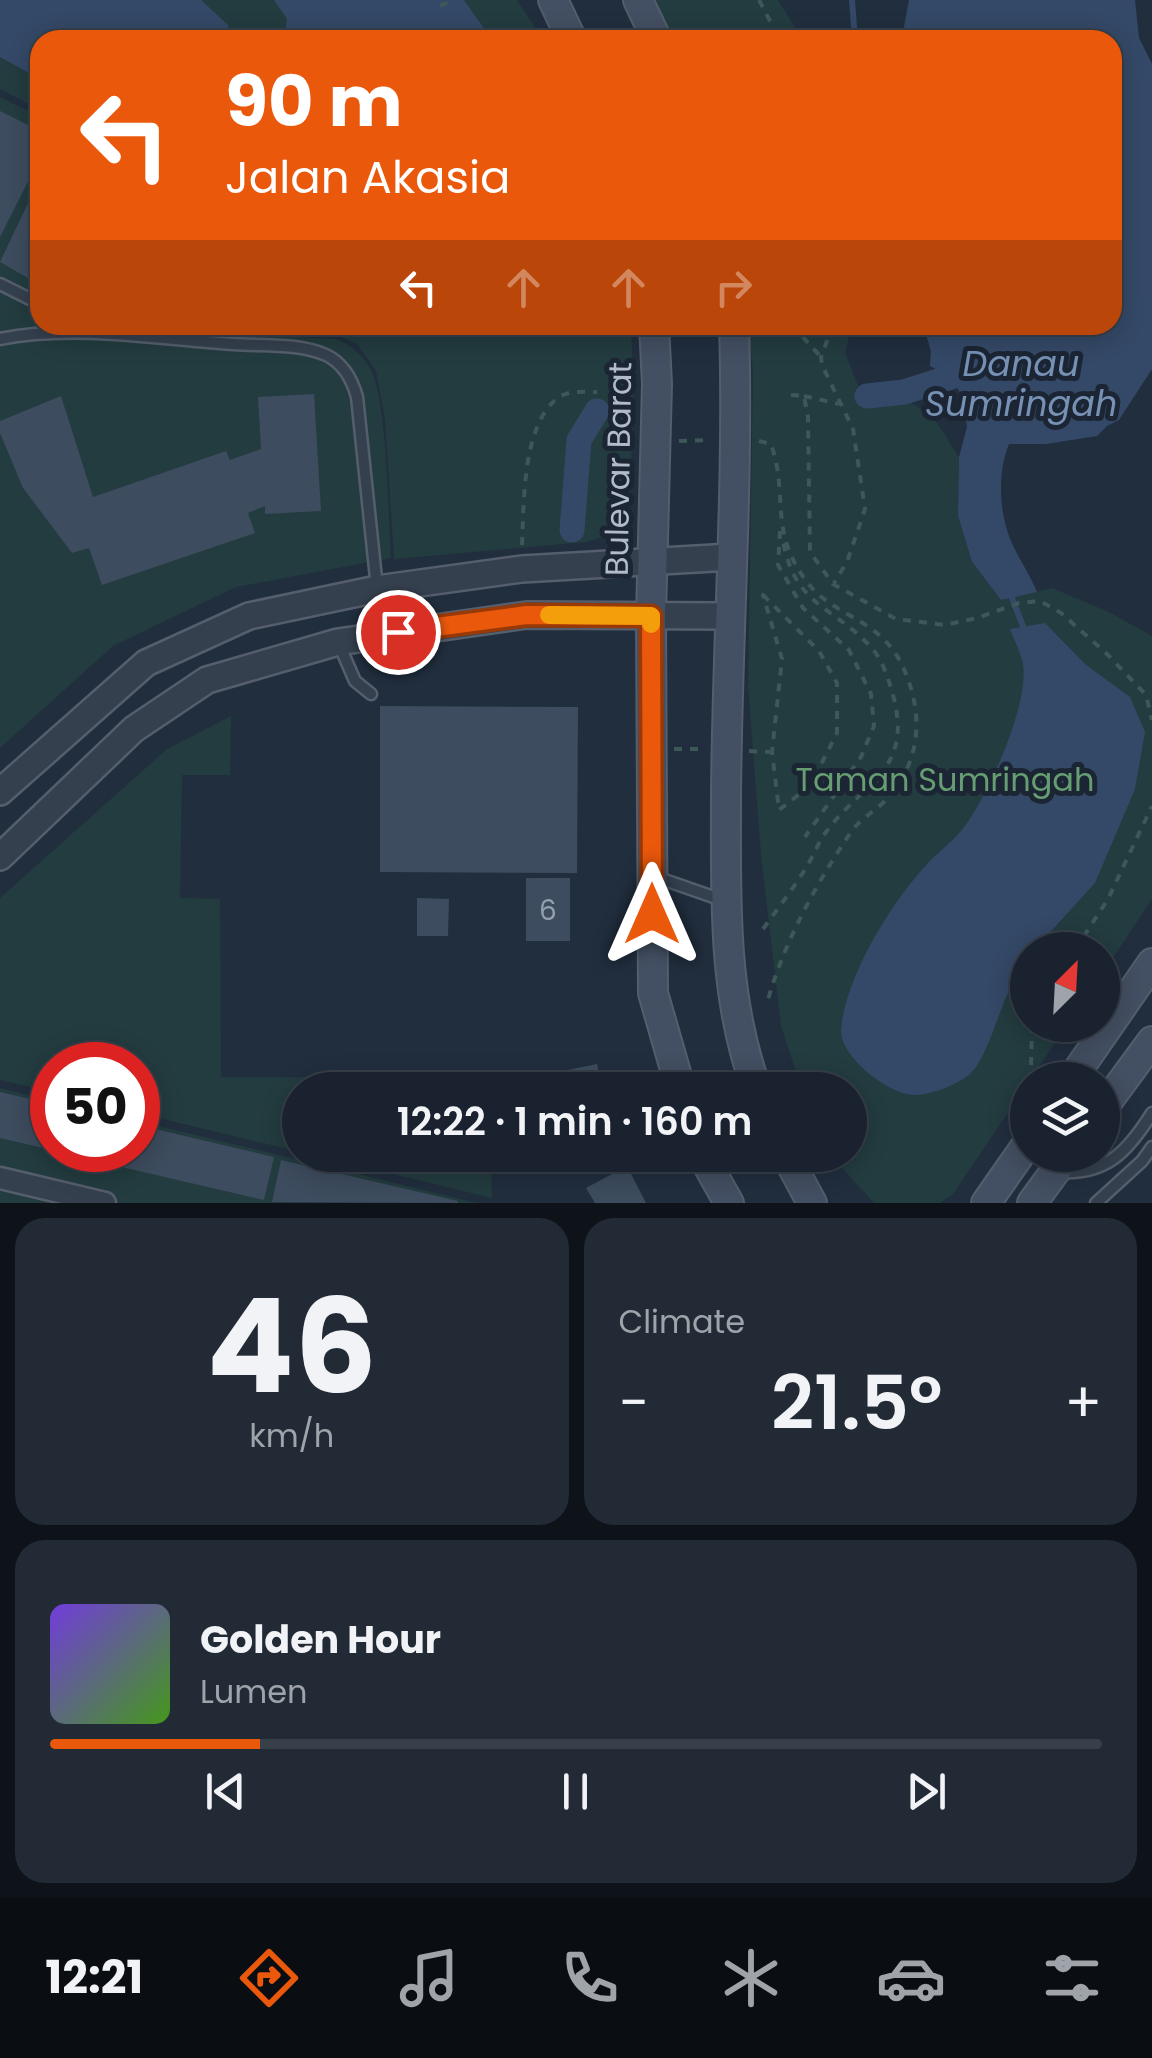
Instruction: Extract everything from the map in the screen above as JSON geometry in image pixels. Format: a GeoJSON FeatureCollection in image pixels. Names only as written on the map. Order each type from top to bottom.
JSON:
{"type":"FeatureCollection","features":[{"type":"Feature","properties":{"kind":"main road"},"geometry":{"type":"LineString","coordinates":[[554,0],[568,30]]}},
{"type":"Feature","properties":{"kind":"main road"},"geometry":{"type":"LineString","coordinates":[[638,0],[652,30]]}},
{"type":"Feature","properties":{"kind":"main road","name":"Bulevar Barat"},"geometry":{"type":"LineString","coordinates":[[654,335],[656,441],[651,616],[654,992],[676,1072]]}},
{"type":"Feature","properties":{"kind":"main road"},"geometry":{"type":"LineString","coordinates":[[734,335],[726,902],[730,975],[750,1072]]}},
{"type":"Feature","properties":{"kind":"main road"},"geometry":{"type":"LineString","coordinates":[[1083,1062],[1152,963]]}},
{"type":"Feature","properties":{"kind":"main road"},"geometry":{"type":"LineString","coordinates":[[1120,1085],[1152,1041]]}},
{"type":"Feature","properties":{"kind":"main road"},"geometry":{"type":"LineString","coordinates":[[986,1203],[1010,1169]]}},
{"type":"Feature","properties":{"kind":"main road"},"geometry":{"type":"LineString","coordinates":[[711,1172],[728,1203]]}},
{"type":"Feature","properties":{"kind":"main road"},"geometry":{"type":"LineString","coordinates":[[795,1172],[812,1203]]}},
{"type":"Feature","properties":{"kind":"main road"},"geometry":{"type":"LineString","coordinates":[[1032,1203],[1055,1172]]}},
{"type":"Feature","properties":{"kind":"street"},"geometry":{"type":"LineString","coordinates":[[0,792],[146,663],[249,616],[377,589],[522,569],[731,557]]}},
{"type":"Feature","properties":{"kind":"street"},"geometry":{"type":"LineString","coordinates":[[0,857],[134,728],[208,680],[338,642],[527,615],[728,616]]}},
{"type":"Feature","properties":{"kind":"street"},"geometry":{"type":"LineString","coordinates":[[0,1178],[105,1203]]}},
{"type":"Feature","properties":{"kind":"lane"},"geometry":{"type":"LineString","coordinates":[[0,284],[30,299]]}},
{"type":"Feature","properties":{"kind":"lane"},"geometry":{"type":"LineString","coordinates":[[0,339],[30,335]]}},
{"type":"Feature","properties":{"kind":"lane"},"geometry":{"type":"LineString","coordinates":[[84,335],[300,349],[323,354],[341,366],[357,397],[377,589]]}},
{"type":"Feature","properties":{"kind":"lane"},"geometry":{"type":"LineString","coordinates":[[338,642],[354,681],[371,694]]}},
{"type":"Feature","properties":{"kind":"lane"},"geometry":{"type":"LineString","coordinates":[[652,876],[726,902]]}},
{"type":"Feature","properties":{"kind":"lane"},"geometry":{"type":"LineString","coordinates":[[1120,1156],[1152,1113]]}},
{"type":"Feature","properties":{"kind":"lane"},"geometry":{"type":"LineString","coordinates":[[1096,1203],[1152,1148]]}},
{"type":"Feature","properties":{"kind":"path"},"geometry":{"type":"LineString","coordinates":[[440,6],[452,0]]}},
{"type":"Feature","properties":{"kind":"path"},"geometry":{"type":"LineString","coordinates":[[759,0],[775,30]]}},
{"type":"Feature","properties":{"kind":"path"},"geometry":{"type":"LineString","coordinates":[[801,335],[821,356],[853,429],[866,509],[847,562],[833,584]]}},
{"type":"Feature","properties":{"kind":"path"},"geometry":{"type":"LineString","coordinates":[[821,356],[829,335]]}},
{"type":"Feature","properties":{"kind":"path"},"geometry":{"type":"LineString","coordinates":[[522,550],[530,455],[538,423],[560,396],[578,391],[598,392]]}},
{"type":"Feature","properties":{"kind":"path"},"geometry":{"type":"LineString","coordinates":[[791,395],[841,404]]}},
{"type":"Feature","properties":{"kind":"path"},"geometry":{"type":"LineString","coordinates":[[804,396],[809,431],[810,552],[833,584],[896,618],[944,625],[1040,600],[1106,652],[1146,696],[1152,720]]}},
{"type":"Feature","properties":{"kind":"path"},"geometry":{"type":"LineString","coordinates":[[656,441],[735,440],[771,444],[777,460],[788,566],[811,601],[870,645],[889,678],[898,713],[896,750],[883,774],[853,800],[824,834],[764,929]]}},
{"type":"Feature","properties":{"kind":"path"},"geometry":{"type":"LineString","coordinates":[[781,527],[778,565],[803,608],[850,650],[870,694],[874,726],[861,758],[805,837]]}},
{"type":"Feature","properties":{"kind":"path"},"geometry":{"type":"LineString","coordinates":[[767,1003],[806,906],[854,826],[886,800],[910,763],[918,728],[916,700],[901,662],[877,630],[809,586],[791,557],[781,527]]}},
{"type":"Feature","properties":{"kind":"path"},"geometry":{"type":"LineString","coordinates":[[764,595],[819,651],[837,683],[838,732],[810,786],[778,810],[772,752],[782,659],[764,595]]}},
{"type":"Feature","properties":{"kind":"path"},"geometry":{"type":"LineString","coordinates":[[652,748],[772,752]]}},
{"type":"Feature","properties":{"kind":"path"},"geometry":{"type":"LineString","coordinates":[[1087,932],[1108,899],[1152,806]]}},
{"type":"Feature","properties":{"kind":"green space"},"geometry":{"type":"Polygon","coordinates":[[[0,0],[517,0],[536,30],[30,30],[30,105],[0,89],[0,0]]]}},
{"type":"Feature","properties":{"kind":"green space"},"geometry":{"type":"Polygon","coordinates":[[[656,0],[778,0],[797,30],[669,30],[656,0]]]}},
{"type":"Feature","properties":{"kind":"green space"},"geometry":{"type":"Polygon","coordinates":[[[0,97],[30,112],[30,335],[246,335],[337,339],[348,345],[368,364],[377,386],[384,433],[391,558],[236,587],[113,646],[0,748],[0,97]]]}},
{"type":"Feature","properties":{"kind":"green space"},"geometry":{"type":"Polygon","coordinates":[[[337,335],[631,335],[633,435],[626,496],[618,519],[606,535],[586,542],[394,559],[385,420],[376,371],[357,344],[337,335]]]}},
{"type":"Feature","properties":{"kind":"green space","name":"Taman Sumringah"},"geometry":{"type":"Polygon","coordinates":[[[749,335],[850,335],[845,353],[866,405],[910,402],[934,418],[959,457],[958,516],[972,562],[1001,600],[1052,588],[1109,612],[1152,636],[1152,899],[1120,947],[1120,932],[1010,932],[1010,1042],[1056,1042],[1042,1062],[1010,1062],[1010,1110],[953,1194],[940,1203],[874,1203],[846,1172],[867,1172],[867,1072],[796,1072],[781,1026],[761,855],[748,686],[753,372],[749,335]]]}},
{"type":"Feature","properties":{"kind":"green space"},"geometry":{"type":"Polygon","coordinates":[[[231,716],[230,775],[182,775],[180,898],[220,899],[221,1077],[282,1077],[282,1148],[160,1118],[160,1042],[30,1042],[30,1087],[0,1080],[0,898],[167,749],[231,716]]]}},
{"type":"Feature","properties":{"kind":"green space"},"geometry":{"type":"Polygon","coordinates":[[[0,1088],[30,1096],[30,1172],[160,1172],[160,1126],[282,1156],[282,1172],[349,1172],[477,1203],[0,1203],[0,1088]]]}},
{"type":"Feature","properties":{"kind":"green space"},"geometry":{"type":"Polygon","coordinates":[[[384,1172],[491,1172],[492,1198],[384,1172]]]}},
{"type":"Feature","properties":{"kind":"water"},"geometry":{"type":"Polygon","coordinates":[[[0,0],[201,0],[229,30],[30,30],[30,74],[0,57],[0,0]]]}},
{"type":"Feature","properties":{"kind":"water"},"geometry":{"type":"Polygon","coordinates":[[[274,0],[464,0],[485,30],[285,30],[287,19],[274,0]]]}},
{"type":"Feature","properties":{"kind":"water","name":"Danau Sumringah"},"geometry":{"type":"Polygon","coordinates":[[[909,0],[1135,0],[1139,38],[1152,64],[1152,369],[1119,420],[1097,436],[1046,444],[1009,444],[1001,480],[1004,518],[1037,592],[1001,600],[972,562],[958,516],[959,457],[967,427],[963,398],[951,377],[930,366],[926,335],[1122,335],[1122,30],[903,30],[909,0]]]}},
{"type":"Feature","properties":{"kind":"water"},"geometry":{"type":"Polygon","coordinates":[[[1045,623],[1085,664],[1130,697],[1145,732],[1135,789],[1095,883],[1050,932],[1010,932],[1010,990],[976,1067],[945,1088],[922,1095],[904,1093],[880,1082],[848,1052],[841,1030],[844,1009],[872,941],[914,879],[965,826],[995,771],[1014,725],[1023,682],[1022,660],[1010,629],[1045,623]]]}},
{"type":"Feature","properties":{"kind":"building"},"geometry":{"type":"Polygon","coordinates":[[[0,111],[30,126],[30,178],[0,237],[0,111]]]}},
{"type":"Feature","properties":{"kind":"building"},"geometry":{"type":"Polygon","coordinates":[[[30,199],[30,279],[0,262],[30,199]]]}},
{"type":"Feature","properties":{"kind":"building"},"geometry":{"type":"Polygon","coordinates":[[[314,394],[321,511],[265,514],[265,506],[248,513],[255,533],[102,585],[89,548],[72,553],[23,488],[0,433],[0,421],[61,396],[93,497],[226,451],[230,460],[261,449],[258,397],[314,394]]]}},
{"type":"Feature","properties":{"kind":"building"},"geometry":{"type":"Polygon","coordinates":[[[380,706],[578,707],[577,873],[380,872],[380,706]]]}},
{"type":"Feature","properties":{"kind":"building"},"geometry":{"type":"Polygon","coordinates":[[[526,878],[570,878],[570,941],[526,941],[526,878]]]}},
{"type":"Feature","properties":{"kind":"building"},"geometry":{"type":"Polygon","coordinates":[[[417,898],[449,899],[448,936],[417,936],[417,898]]]}},
{"type":"Feature","properties":{"kind":"building"},"geometry":{"type":"Polygon","coordinates":[[[597,1064],[599,1072],[558,1072],[597,1064]]]}},
{"type":"Feature","properties":{"kind":"building"},"geometry":{"type":"Polygon","coordinates":[[[0,1092],[30,1099],[30,1145],[0,1138],[0,1092]]]}},
{"type":"Feature","properties":{"kind":"building"},"geometry":{"type":"Polygon","coordinates":[[[160,1130],[274,1157],[264,1200],[143,1172],[160,1172],[160,1130]]]}},
{"type":"Feature","properties":{"kind":"building"},"geometry":{"type":"Polygon","coordinates":[[[281,1160],[282,1172],[333,1172],[458,1203],[272,1202],[281,1160]]]}},
{"type":"Feature","properties":{"kind":"building"},"geometry":{"type":"Polygon","coordinates":[[[616,1172],[630,1172],[646,1203],[595,1203],[586,1188],[616,1172]]]}},
{"type":"Feature","properties":{"kind":"waterway"},"geometry":{"type":"LineString","coordinates":[[852,0],[854,30]]}},
{"type":"Feature","properties":{"kind":"waterway"},"geometry":{"type":"LineString","coordinates":[[867,396],[904,392],[951,377]]}},
{"type":"Feature","properties":{"kind":"waterway"},"geometry":{"type":"LineString","coordinates":[[572,530],[579,440],[597,411]]}},
{"type":"Feature","properties":{"kind":"waterway"},"geometry":{"type":"LineString","coordinates":[[1009,590],[1024,629]]}},
{"type":"Feature","properties":{"kind":"slow traffic"},"geometry":{"type":"LineString","coordinates":[[549,615],[651,616],[651,624]]}},
{"type":"Feature","properties":{"kind":"route"},"geometry":{"type":"LineString","coordinates":[[398,632],[527,615],[651,616],[652,914]]}}]}
